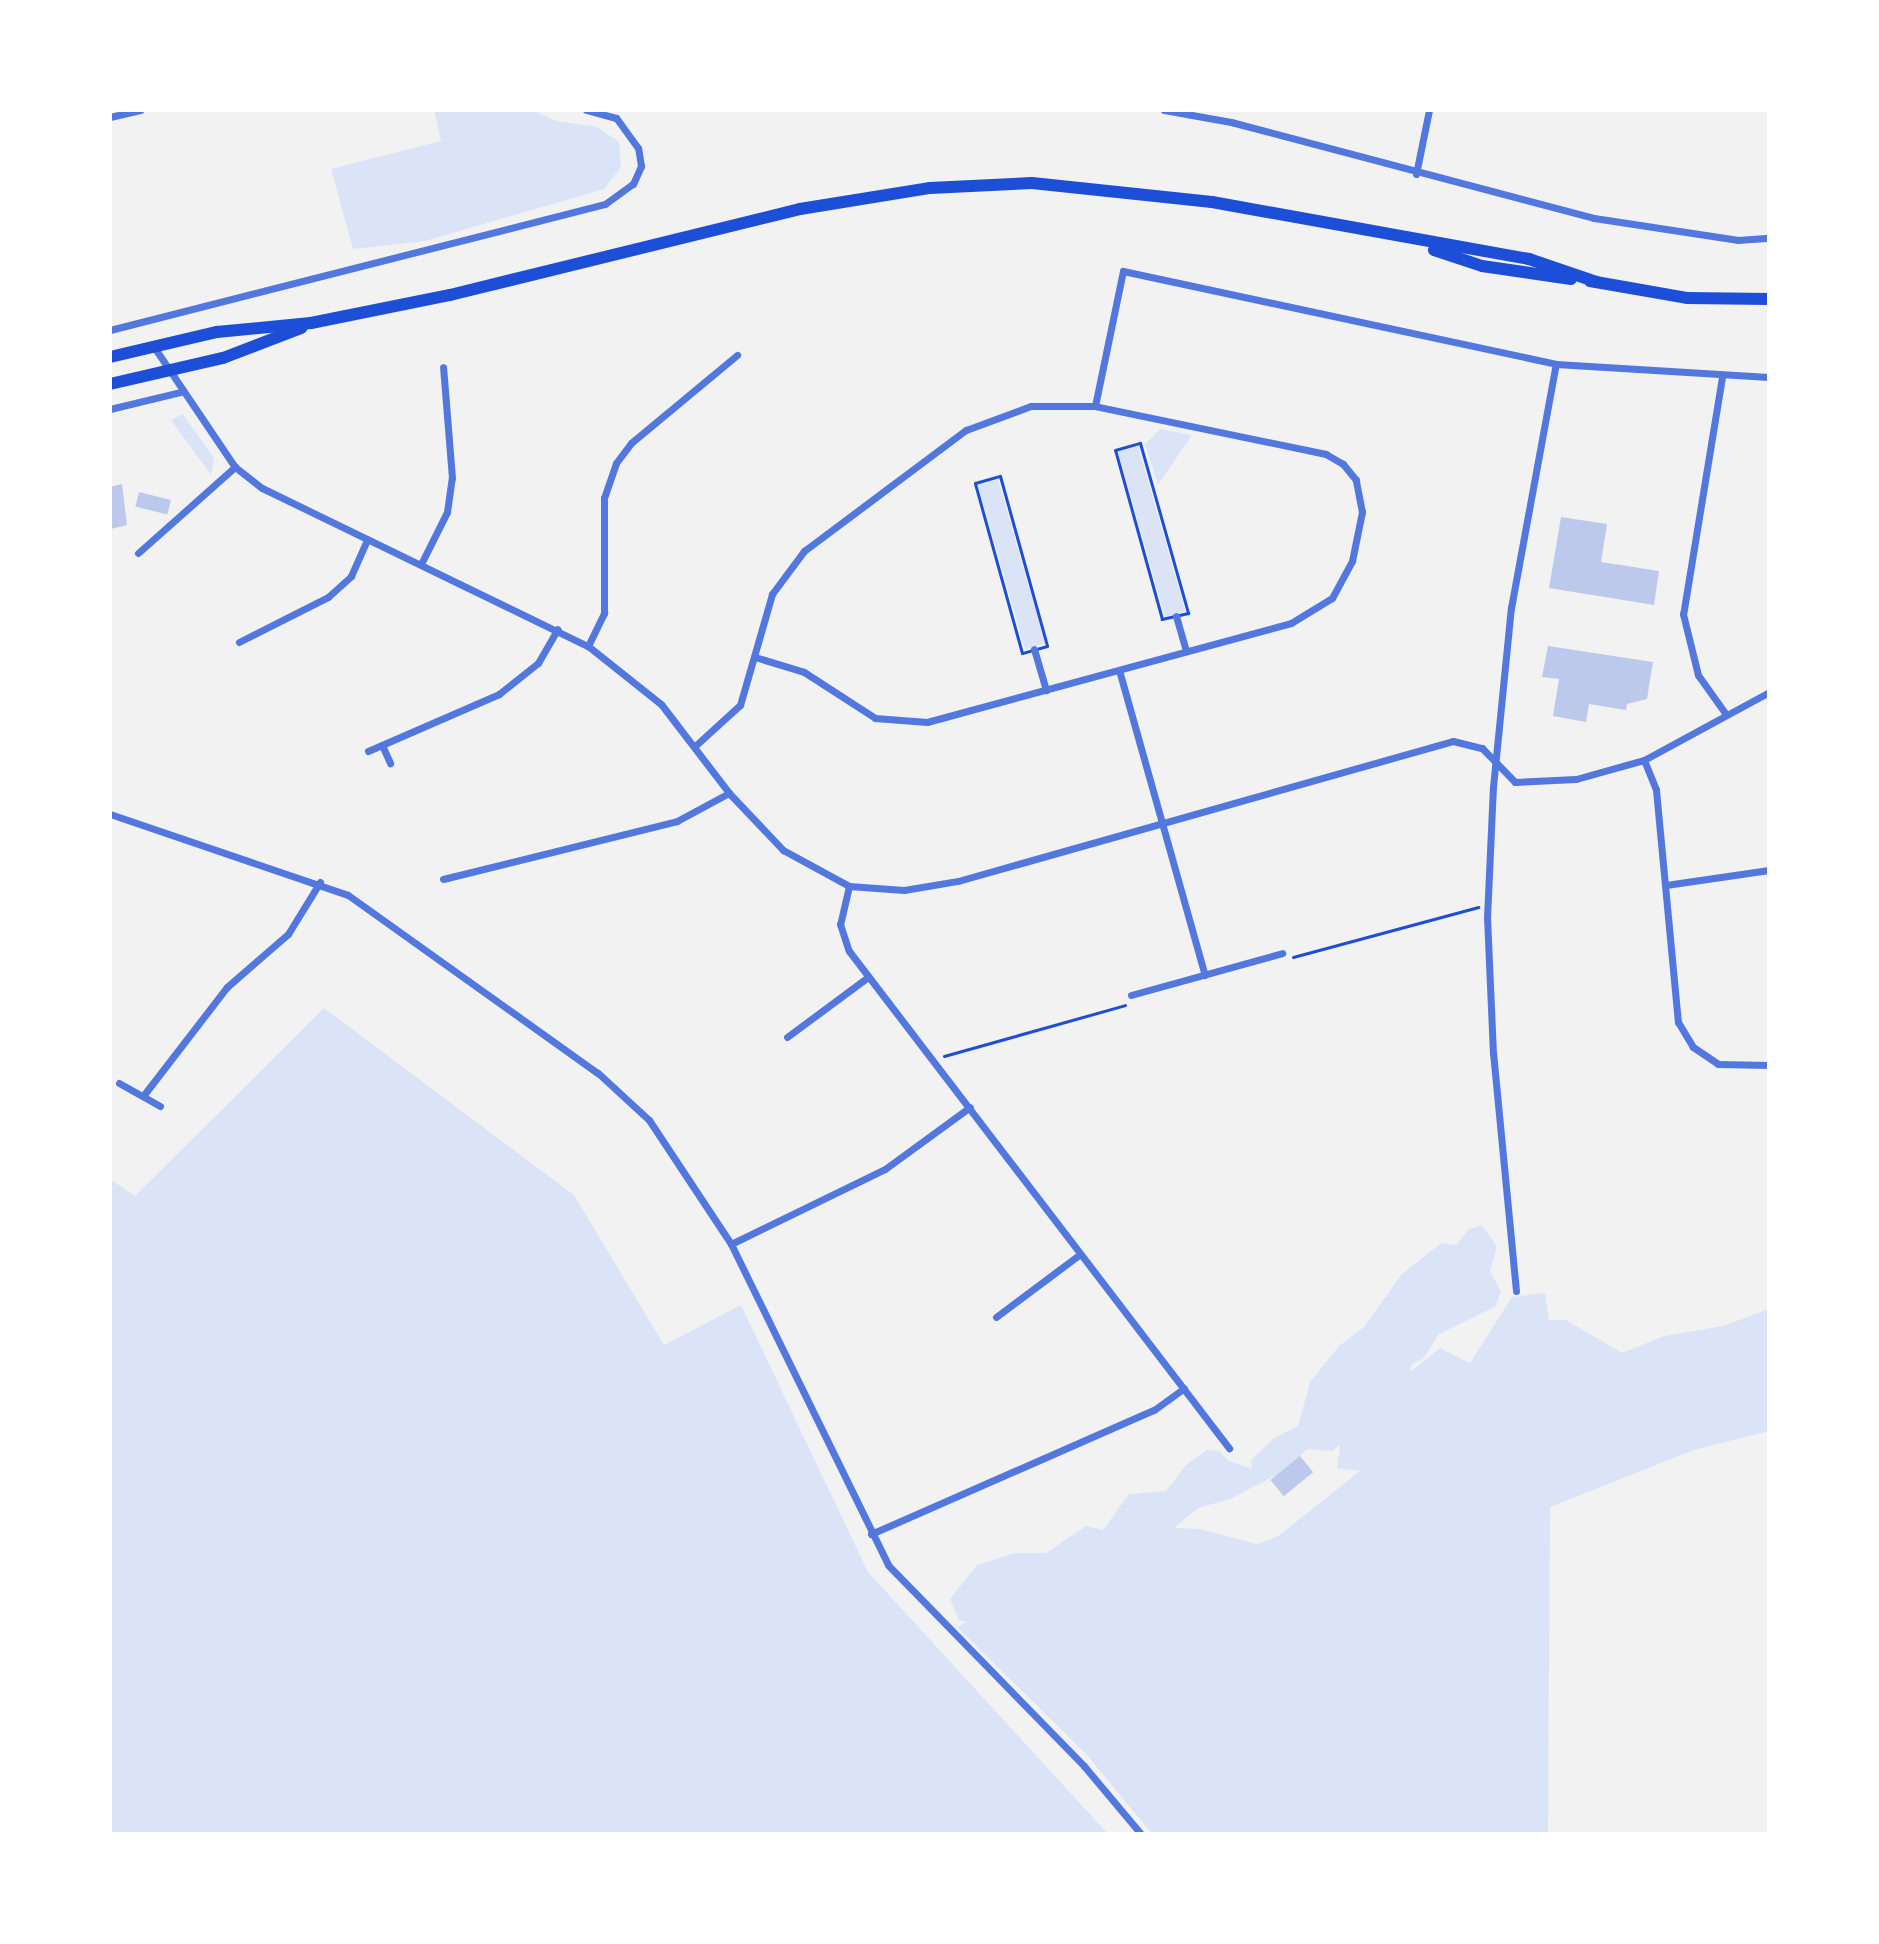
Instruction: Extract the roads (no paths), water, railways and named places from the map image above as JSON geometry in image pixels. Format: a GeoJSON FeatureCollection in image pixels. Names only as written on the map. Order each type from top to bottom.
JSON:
{"type":"FeatureCollection","features":[{"type":"Feature","properties":{"kind":"highway"},"geometry":{"type":"LineString","coordinates":[[110,357],[217,332],[311,323],[450,295],[800,209],[930,188],[1032,183],[1105,187],[1212,202],[1409,241],[1482,266],[1687,298],[1769,299]]}},
{"type":"Feature","properties":{"kind":"highway"},"geometry":{"type":"LineString","coordinates":[[110,384],[223,358],[311,323]]}},
{"type":"Feature","properties":{"kind":"street"},"geometry":{"type":"LineString","coordinates":[[110,117],[140,110]]}},
{"type":"Feature","properties":{"kind":"street"},"geometry":{"type":"LineString","coordinates":[[110,330],[605,204],[633,184],[641,166],[638,148],[616,118],[586,110]]}},
{"type":"Feature","properties":{"kind":"street"},"geometry":{"type":"LineString","coordinates":[[1164,110],[1231,122],[1416,174],[1594,218],[1738,240],[1769,238]]}},
{"type":"Feature","properties":{"kind":"street"},"geometry":{"type":"LineString","coordinates":[[1416,174],[1429,110]]}},
{"type":"Feature","properties":{"kind":"street"},"geometry":{"type":"LineString","coordinates":[[1095,406],[1123,271],[1556,364],[1722,377],[1769,377]]}},
{"type":"Feature","properties":{"kind":"street"},"geometry":{"type":"LineString","coordinates":[[154,347],[181,392],[235,467],[262,488],[366,542],[421,564],[588,646],[661,704],[729,793],[783,850],[849,886],[927,888],[1453,741],[1470,741],[1506,776],[1530,783],[1576,779],[1644,760],[1725,713],[1769,692]]}},
{"type":"Feature","properties":{"kind":"street"},"geometry":{"type":"LineString","coordinates":[[588,646],[604,613],[604,498],[616,463],[631,443],[737,355]]}},
{"type":"Feature","properties":{"kind":"street"},"geometry":{"type":"LineString","coordinates":[[1516,1291],[1493,1054],[1488,904],[1496,763],[1511,608],[1556,364]]}},
{"type":"Feature","properties":{"kind":"street"},"geometry":{"type":"LineString","coordinates":[[421,564],[447,512],[452,478],[443,367]]}},
{"type":"Feature","properties":{"kind":"street"},"geometry":{"type":"LineString","coordinates":[[1722,377],[1683,614],[1698,675],[1725,713]]}},
{"type":"Feature","properties":{"kind":"street"},"geometry":{"type":"LineString","coordinates":[[110,409],[181,392]]}},
{"type":"Feature","properties":{"kind":"street"},"geometry":{"type":"LineString","coordinates":[[695,746],[740,705],[772,594],[795,560],[966,430],[1007,412],[1058,403],[1095,406],[1326,454],[1356,480],[1362,512],[1352,561],[1332,598],[1291,623],[927,722],[898,724],[875,718],[804,672],[755,657]]}},
{"type":"Feature","properties":{"kind":"street"},"geometry":{"type":"LineString","coordinates":[[138,553],[235,467]]}},
{"type":"Feature","properties":{"kind":"street"},"geometry":{"type":"LineString","coordinates":[[239,642],[328,597],[351,576],[366,542]]}},
{"type":"Feature","properties":{"kind":"street"},"geometry":{"type":"LineString","coordinates":[[1176,616],[1186,651]]}},
{"type":"Feature","properties":{"kind":"street"},"geometry":{"type":"LineString","coordinates":[[368,751],[519,681],[538,663],[558,629]]}},
{"type":"Feature","properties":{"kind":"street"},"geometry":{"type":"LineString","coordinates":[[1034,649],[1046,690]]}},
{"type":"Feature","properties":{"kind":"street"},"geometry":{"type":"LineString","coordinates":[[1119,670],[1205,975]]}},
{"type":"Feature","properties":{"kind":"street"},"geometry":{"type":"LineString","coordinates":[[382,745],[390,763]]}},
{"type":"Feature","properties":{"kind":"street"},"geometry":{"type":"LineString","coordinates":[[1644,760],[1656,790],[1675,1009],[1684,1035],[1718,1064],[1769,1065]]}},
{"type":"Feature","properties":{"kind":"street"},"geometry":{"type":"LineString","coordinates":[[443,879],[677,821],[729,793]]}},
{"type":"Feature","properties":{"kind":"street"},"geometry":{"type":"LineString","coordinates":[[110,814],[173,839],[320,882],[348,895],[598,1073],[649,1120],[731,1244],[871,1534],[906,1589],[1084,1766],[1141,1834]]}},
{"type":"Feature","properties":{"kind":"street"},"geometry":{"type":"LineString","coordinates":[[1666,885],[1769,870]]}},
{"type":"Feature","properties":{"kind":"street"},"geometry":{"type":"LineString","coordinates":[[143,1096],[227,987],[288,934],[320,882]]}},
{"type":"Feature","properties":{"kind":"street"},"geometry":{"type":"LineString","coordinates":[[849,886],[840,924],[843,938],[868,977],[1229,1448]]}},
{"type":"Feature","properties":{"kind":"street"},"geometry":{"type":"LineString","coordinates":[[1131,995],[1282,953]]}},
{"type":"Feature","properties":{"kind":"street"},"geometry":{"type":"LineString","coordinates":[[787,1037],[868,977]]}},
{"type":"Feature","properties":{"kind":"street"},"geometry":{"type":"LineString","coordinates":[[119,1083],[160,1106]]}},
{"type":"Feature","properties":{"kind":"street"},"geometry":{"type":"LineString","coordinates":[[731,1244],[885,1169],[970,1107]]}},
{"type":"Feature","properties":{"kind":"street"},"geometry":{"type":"LineString","coordinates":[[996,1317],[1079,1255]]}},
{"type":"Feature","properties":{"kind":"street"},"geometry":{"type":"LineString","coordinates":[[871,1534],[1154,1410],[1184,1388]]}}]}
